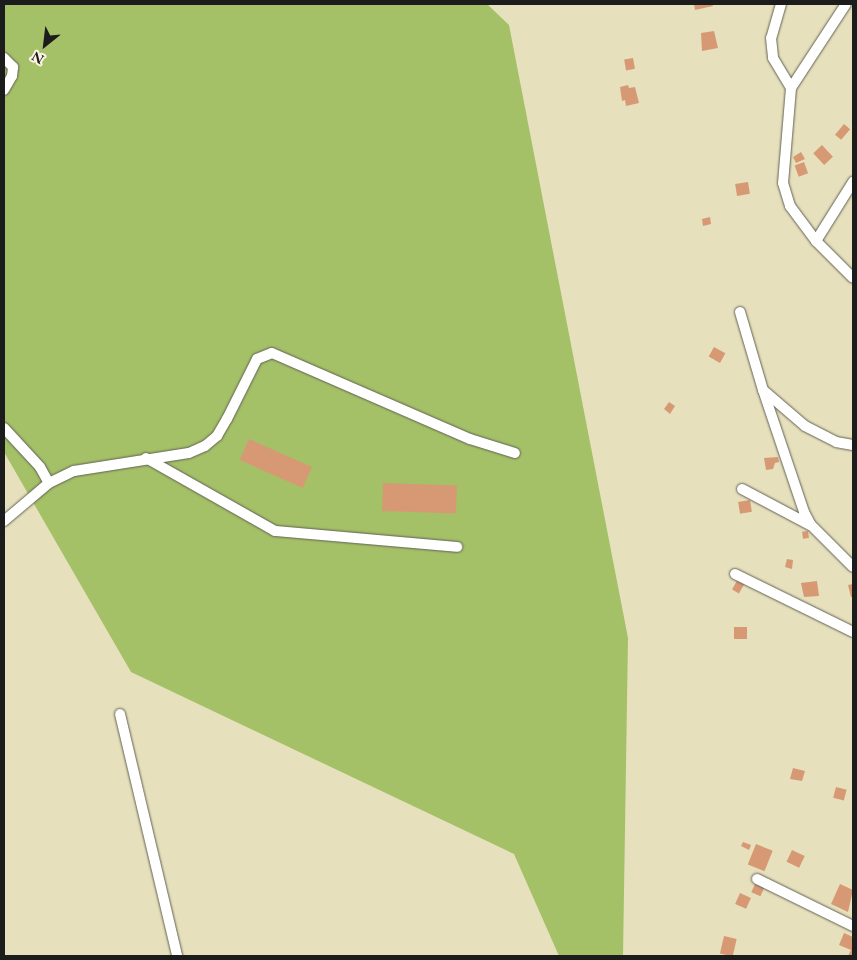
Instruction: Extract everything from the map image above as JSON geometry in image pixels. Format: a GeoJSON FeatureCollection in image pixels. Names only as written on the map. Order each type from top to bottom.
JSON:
{"type":"FeatureCollection","features":[{"type":"Feature","properties":{"kind":"street"},"geometry":{"type":"LineString","coordinates":[[781,4],[771,38],[773,58],[791,88]]}},
{"type":"Feature","properties":{"kind":"street"},"geometry":{"type":"LineString","coordinates":[[846,4],[791,88],[783,183],[790,206],[816,241],[853,278]]}},
{"type":"Feature","properties":{"kind":"street"},"geometry":{"type":"LineString","coordinates":[[4,58],[13,67],[12,76],[4,90]]}},
{"type":"Feature","properties":{"kind":"street"},"geometry":{"type":"LineString","coordinates":[[816,241],[853,182]]}},
{"type":"Feature","properties":{"kind":"street"},"geometry":{"type":"LineString","coordinates":[[740,312],[771,423],[811,525]]}},
{"type":"Feature","properties":{"kind":"street"},"geometry":{"type":"LineString","coordinates":[[4,521],[49,483],[74,471],[146,458],[189,453],[205,446],[217,436],[228,419],[257,359],[272,353],[470,439],[515,454]]}},
{"type":"Feature","properties":{"kind":"street"},"geometry":{"type":"LineString","coordinates":[[762,390],[805,426],[836,442],[853,445]]}},
{"type":"Feature","properties":{"kind":"street"},"geometry":{"type":"LineString","coordinates":[[4,428],[40,467],[49,483]]}},
{"type":"Feature","properties":{"kind":"street"},"geometry":{"type":"LineString","coordinates":[[146,458],[275,531],[457,547]]}},
{"type":"Feature","properties":{"kind":"street"},"geometry":{"type":"LineString","coordinates":[[742,489],[811,525],[853,567]]}},
{"type":"Feature","properties":{"kind":"street"},"geometry":{"type":"LineString","coordinates":[[735,574],[853,632]]}},
{"type":"Feature","properties":{"kind":"street"},"geometry":{"type":"LineString","coordinates":[[120,714],[177,956]]}},
{"type":"Feature","properties":{"kind":"street"},"geometry":{"type":"LineString","coordinates":[[757,879],[765,885],[853,926]]}},
{"type":"Feature","properties":{"kind":"green space"},"geometry":{"type":"Polygon","coordinates":[[[4,4],[487,4],[509,25],[628,638],[623,956],[559,956],[514,854],[131,672],[4,452],[4,4]]]}},
{"type":"Feature","properties":{"kind":"building"},"geometry":{"type":"Polygon","coordinates":[[[694,4],[712,4],[713,6],[695,10],[694,4]]]}},
{"type":"Feature","properties":{"kind":"building"},"geometry":{"type":"Polygon","coordinates":[[[714,31],[718,48],[702,51],[701,33],[714,31]]]}},
{"type":"Feature","properties":{"kind":"building"},"geometry":{"type":"Polygon","coordinates":[[[633,58],[635,69],[626,70],[624,60],[633,58]]]}},
{"type":"Feature","properties":{"kind":"building"},"geometry":{"type":"Polygon","coordinates":[[[628,85],[629,88],[635,87],[639,103],[626,106],[625,100],[622,101],[620,87],[628,85]]]}},
{"type":"Feature","properties":{"kind":"building"},"geometry":{"type":"Polygon","coordinates":[[[844,124],[850,129],[841,140],[835,135],[844,124]]]}},
{"type":"Feature","properties":{"kind":"building"},"geometry":{"type":"Polygon","coordinates":[[[822,145],[833,157],[824,165],[813,153],[822,145]]]}},
{"type":"Feature","properties":{"kind":"building"},"geometry":{"type":"Polygon","coordinates":[[[801,152],[805,159],[796,163],[793,157],[801,152]]]}},
{"type":"Feature","properties":{"kind":"building"},"geometry":{"type":"Polygon","coordinates":[[[804,162],[808,173],[799,177],[795,165],[804,162]]]}},
{"type":"Feature","properties":{"kind":"building"},"geometry":{"type":"Polygon","coordinates":[[[748,182],[750,194],[737,196],[735,184],[748,182]]]}},
{"type":"Feature","properties":{"kind":"building"},"geometry":{"type":"Polygon","coordinates":[[[710,217],[711,224],[703,226],[702,219],[710,217]]]}},
{"type":"Feature","properties":{"kind":"building"},"geometry":{"type":"Polygon","coordinates":[[[714,347],[725,353],[720,363],[709,357],[714,347]]]}},
{"type":"Feature","properties":{"kind":"building"},"geometry":{"type":"Polygon","coordinates":[[[669,402],[675,406],[670,414],[664,409],[669,402]]]}},
{"type":"Feature","properties":{"kind":"building"},"geometry":{"type":"Polygon","coordinates":[[[249,439],[312,467],[303,488],[240,460],[249,439]]]}},
{"type":"Feature","properties":{"kind":"building"},"geometry":{"type":"Polygon","coordinates":[[[778,457],[779,462],[775,463],[773,469],[766,470],[764,458],[778,457]]]}},
{"type":"Feature","properties":{"kind":"building"},"geometry":{"type":"Polygon","coordinates":[[[383,483],[457,486],[456,514],[382,511],[383,483]]]}},
{"type":"Feature","properties":{"kind":"building"},"geometry":{"type":"Polygon","coordinates":[[[750,500],[752,512],[740,514],[738,502],[750,500]]]}},
{"type":"Feature","properties":{"kind":"building"},"geometry":{"type":"Polygon","coordinates":[[[808,531],[809,538],[803,539],[802,532],[808,531]]]}},
{"type":"Feature","properties":{"kind":"building"},"geometry":{"type":"Polygon","coordinates":[[[787,559],[793,560],[792,569],[785,567],[787,559]]]}},
{"type":"Feature","properties":{"kind":"building"},"geometry":{"type":"Polygon","coordinates":[[[738,579],[745,583],[739,593],[732,589],[738,579]]]}},
{"type":"Feature","properties":{"kind":"building"},"geometry":{"type":"Polygon","coordinates":[[[817,581],[819,596],[804,597],[801,583],[817,581]]]}},
{"type":"Feature","properties":{"kind":"building"},"geometry":{"type":"Polygon","coordinates":[[[853,584],[853,597],[851,597],[848,585],[853,584]]]}},
{"type":"Feature","properties":{"kind":"building"},"geometry":{"type":"Polygon","coordinates":[[[734,627],[747,627],[747,639],[734,639],[734,627]]]}},
{"type":"Feature","properties":{"kind":"building"},"geometry":{"type":"Polygon","coordinates":[[[793,768],[805,771],[802,781],[790,779],[793,768]]]}},
{"type":"Feature","properties":{"kind":"building"},"geometry":{"type":"Polygon","coordinates":[[[836,787],[847,790],[844,800],[833,798],[836,787]]]}},
{"type":"Feature","properties":{"kind":"building"},"geometry":{"type":"Polygon","coordinates":[[[743,842],[751,845],[749,850],[741,846],[743,842]]]}},
{"type":"Feature","properties":{"kind":"building"},"geometry":{"type":"Polygon","coordinates":[[[756,844],[773,851],[764,871],[748,864],[756,844]]]}},
{"type":"Feature","properties":{"kind":"building"},"geometry":{"type":"Polygon","coordinates":[[[792,850],[805,856],[799,868],[787,862],[792,850]]]}},
{"type":"Feature","properties":{"kind":"building"},"geometry":{"type":"Polygon","coordinates":[[[755,884],[764,888],[760,896],[751,892],[755,884]]]}},
{"type":"Feature","properties":{"kind":"building"},"geometry":{"type":"Polygon","coordinates":[[[840,884],[853,890],[848,912],[831,904],[840,884]]]}},
{"type":"Feature","properties":{"kind":"building"},"geometry":{"type":"Polygon","coordinates":[[[740,893],[751,898],[746,909],[735,904],[740,893]]]}},
{"type":"Feature","properties":{"kind":"building"},"geometry":{"type":"Polygon","coordinates":[[[844,933],[853,937],[853,956],[848,956],[851,950],[839,945],[844,933]]]}},
{"type":"Feature","properties":{"kind":"building"},"geometry":{"type":"Polygon","coordinates":[[[724,936],[737,939],[733,956],[720,954],[724,936]]]}}]}
